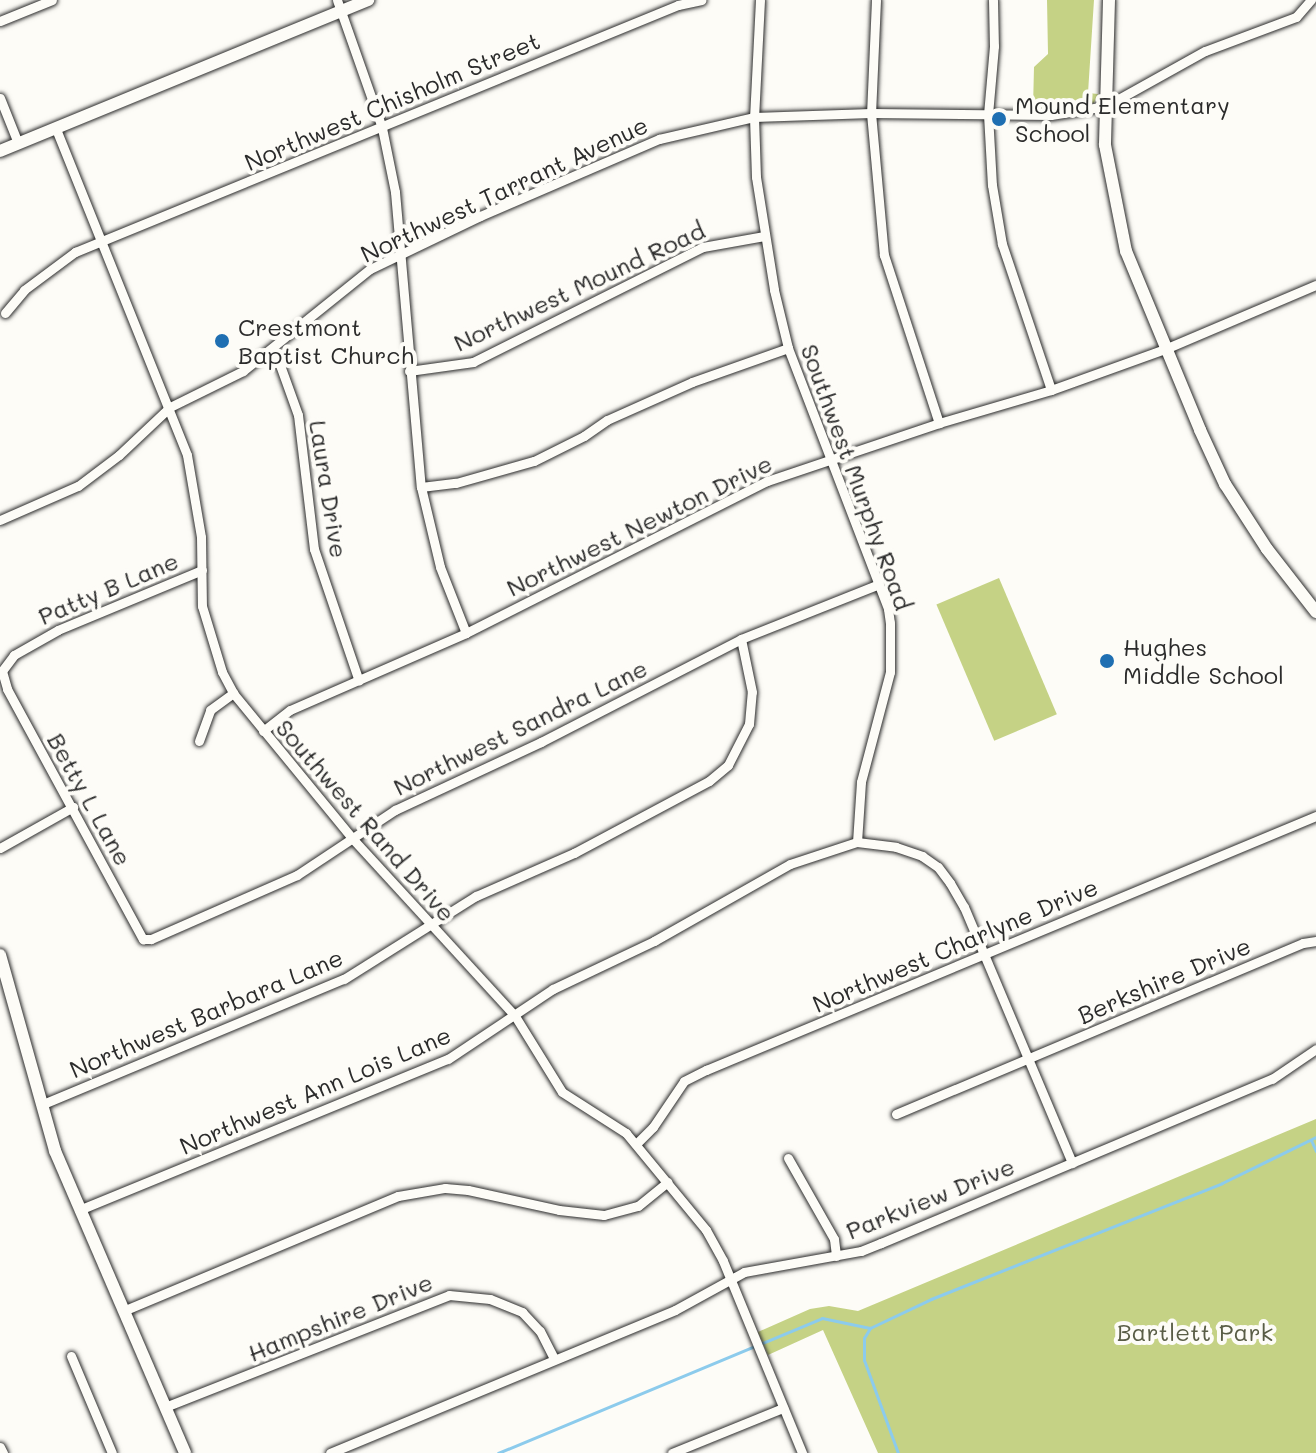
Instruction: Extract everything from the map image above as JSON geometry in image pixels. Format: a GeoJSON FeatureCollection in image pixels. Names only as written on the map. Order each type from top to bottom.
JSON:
{"type":"FeatureCollection","features":[{"type":"Feature","properties":{"kind":"main road"},"geometry":{"type":"LineString","coordinates":[[0,151],[339,5],[368,0]]}},
{"type":"Feature","properties":{"kind":"main road"},"geometry":{"type":"LineString","coordinates":[[1109,0],[1105,145],[1126,251],[1200,430],[1239,509],[1316,612]]}},
{"type":"Feature","properties":{"kind":"main road"},"geometry":{"type":"LineString","coordinates":[[0,955],[55,1151],[185,1453]]}},
{"type":"Feature","properties":{"kind":"street"},"geometry":{"type":"LineString","coordinates":[[0,21],[52,0]]}},
{"type":"Feature","properties":{"kind":"street","name":"Northwest Chisholm Street"},"geometry":{"type":"LineString","coordinates":[[5,313],[24,290],[75,252],[649,17],[701,0]]}},
{"type":"Feature","properties":{"kind":"street","name":"Southwest Murphy Road"},"geometry":{"type":"LineString","coordinates":[[760,0],[754,117],[756,177],[764,236],[788,348],[888,609],[892,647],[890,672],[861,782],[857,842]]}},
{"type":"Feature","properties":{"kind":"street"},"geometry":{"type":"LineString","coordinates":[[876,0],[871,113],[884,255],[939,423]]}},
{"type":"Feature","properties":{"kind":"street"},"geometry":{"type":"LineString","coordinates":[[993,0],[994,46],[988,114],[992,185],[1002,244],[1051,390]]}},
{"type":"Feature","properties":{"kind":"street","name":"Northwest Tarrant Avenue"},"geometry":{"type":"LineString","coordinates":[[0,520],[78,486],[119,455],[170,407],[243,371],[370,269],[659,139],[754,117],[871,113],[1051,115],[1106,106],[1205,51],[1296,17],[1311,0]]}},
{"type":"Feature","properties":{"kind":"street"},"geometry":{"type":"LineString","coordinates":[[339,5],[382,128],[395,192],[421,487],[440,567],[466,633]]}},
{"type":"Feature","properties":{"kind":"street"},"geometry":{"type":"LineString","coordinates":[[0,98],[18,143]]}},
{"type":"Feature","properties":{"kind":"street","name":"Southwest Rand Drive"},"geometry":{"type":"LineString","coordinates":[[56,129],[170,407],[194,481],[205,617],[222,672],[233,693],[352,838],[515,1016],[562,1092],[614,1124],[636,1144],[714,1243],[802,1453]]}},
{"type":"Feature","properties":{"kind":"street","name":"Northwest Mound Road"},"geometry":{"type":"LineString","coordinates":[[409,371],[473,362],[703,247],[764,236]]}},
{"type":"Feature","properties":{"kind":"street","name":"Northwest Newton Drive"},"geometry":{"type":"LineString","coordinates":[[263,731],[290,710],[466,633],[722,502],[829,458],[1051,390],[1165,349],[1316,285]]}},
{"type":"Feature","properties":{"kind":"street"},"geometry":{"type":"LineString","coordinates":[[421,487],[456,483],[534,461],[584,436],[607,420],[692,382],[788,348]]}},
{"type":"Feature","properties":{"kind":"street","name":"Laura Drive"},"geometry":{"type":"LineString","coordinates":[[271,351],[280,365],[298,415],[314,549],[359,681]]}},
{"type":"Feature","properties":{"kind":"street","name":"Patty B Lane"},"geometry":{"type":"LineString","coordinates":[[2,679],[2,671],[14,655],[28,646],[128,598],[202,570]]}},
{"type":"Feature","properties":{"kind":"street","name":"Northwest Sandra Lane"},"geometry":{"type":"LineString","coordinates":[[143,939],[151,939],[297,875],[395,810],[541,742],[741,639],[879,584]]}},
{"type":"Feature","properties":{"kind":"street","name":"Northwest Barbara Lane"},"geometry":{"type":"LineString","coordinates":[[43,1104],[344,979],[476,896],[574,853],[671,804],[709,781],[728,765],[742,745],[749,724],[752,692],[741,639]]}},
{"type":"Feature","properties":{"kind":"street","name":"Betty L Lane"},"geometry":{"type":"LineString","coordinates":[[2,679],[143,939]]}},
{"type":"Feature","properties":{"kind":"street"},"geometry":{"type":"LineString","coordinates":[[199,741],[210,710],[233,693]]}},
{"type":"Feature","properties":{"kind":"street"},"geometry":{"type":"LineString","coordinates":[[0,848],[73,807]]}},
{"type":"Feature","properties":{"kind":"street","name":"Northwest Charlyne Drive"},"geometry":{"type":"LineString","coordinates":[[636,1144],[653,1127],[684,1081],[1316,816]]}},
{"type":"Feature","properties":{"kind":"street"},"geometry":{"type":"LineString","coordinates":[[857,842],[896,847],[922,856],[938,867],[964,907],[1072,1163]]}},
{"type":"Feature","properties":{"kind":"street","name":"Northwest Ann Lois Lane"},"geometry":{"type":"LineString","coordinates":[[79,1210],[448,1059],[553,989],[654,941],[790,864],[857,842]]}},
{"type":"Feature","properties":{"kind":"street","name":"Berkshire Drive"},"geometry":{"type":"LineString","coordinates":[[896,1114],[1303,943],[1316,941]]}},
{"type":"Feature","properties":{"kind":"street","name":"Parkview Drive"},"geometry":{"type":"LineString","coordinates":[[330,1453],[675,1310],[730,1280],[762,1267],[836,1256],[871,1247],[1272,1079],[1316,1049]]}},
{"type":"Feature","properties":{"kind":"street"},"geometry":{"type":"LineString","coordinates":[[788,1158],[834,1239],[836,1256]]}},
{"type":"Feature","properties":{"kind":"street"},"geometry":{"type":"LineString","coordinates":[[123,1311],[398,1196],[445,1188],[468,1190],[559,1210],[604,1215],[638,1206],[668,1182]]}},
{"type":"Feature","properties":{"kind":"street","name":"Hampshire Drive"},"geometry":{"type":"LineString","coordinates":[[165,1407],[449,1295],[490,1299],[522,1312],[540,1331],[554,1359]]}},
{"type":"Feature","properties":{"kind":"street"},"geometry":{"type":"LineString","coordinates":[[71,1356],[112,1453]]}},
{"type":"Feature","properties":{"kind":"street"},"geometry":{"type":"LineString","coordinates":[[672,1453],[690,1450],[783,1408]]}},
{"type":"Feature","properties":{"kind":"street"},"geometry":{"type":"LineString","coordinates":[[0,1447],[3,1453]]}},
{"type":"Feature","properties":{"kind":"green space"},"geometry":{"type":"Polygon","coordinates":[[[1047,0],[1094,0],[1088,93],[1098,94],[1094,103],[1066,109],[1033,108],[1034,67],[1048,54],[1047,0]]]}},
{"type":"Feature","properties":{"kind":"green space"},"geometry":{"type":"Polygon","coordinates":[[[999,578],[1057,714],[994,741],[936,605],[999,578]]]}},
{"type":"Feature","properties":{"kind":"green space","name":"Bartlett Park"},"geometry":{"type":"Polygon","coordinates":[[[1316,1119],[1316,1453],[878,1453],[823,1330],[768,1355],[758,1332],[810,1309],[829,1306],[858,1311],[1316,1119]]]}},
{"type":"Feature","properties":{"kind":"waterway"},"geometry":{"type":"LineString","coordinates":[[898,1453],[864,1360],[864,1338],[870,1328],[931,1299],[1222,1183],[1316,1137]]}},
{"type":"Feature","properties":{"kind":"waterway"},"geometry":{"type":"LineString","coordinates":[[1311,1140],[1316,1151]]}},
{"type":"Feature","properties":{"kind":"waterway"},"geometry":{"type":"LineString","coordinates":[[498,1453],[822,1318],[870,1328]]}},
{"type":"Feature","properties":{"kind":"place","name":"Mound Elementary School"},"geometry":{"type":"Point","coordinates":[999,119]}},
{"type":"Feature","properties":{"kind":"place","name":"Crestmont Baptist Church"},"geometry":{"type":"Point","coordinates":[222,341]}},
{"type":"Feature","properties":{"kind":"place","name":"Hughes Middle School"},"geometry":{"type":"Point","coordinates":[1107,661]}}]}
